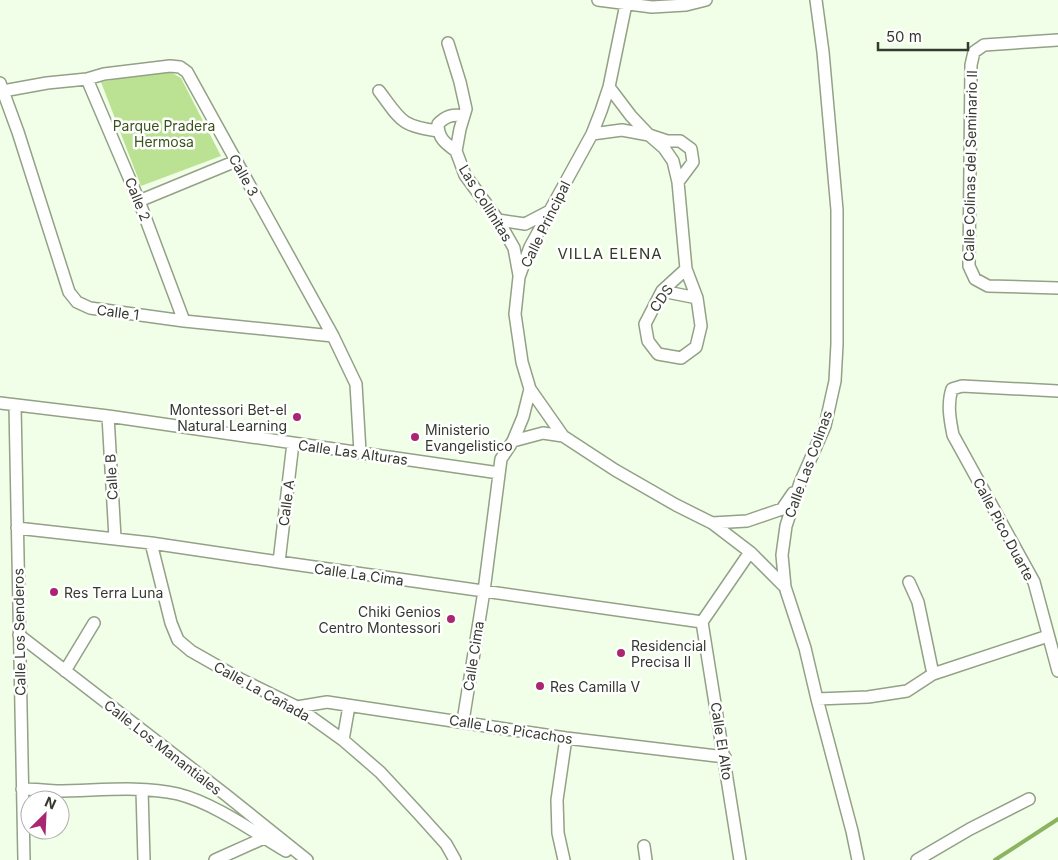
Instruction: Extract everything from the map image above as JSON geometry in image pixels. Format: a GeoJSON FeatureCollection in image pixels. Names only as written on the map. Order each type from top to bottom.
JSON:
{"type":"FeatureCollection","features":[{"type":"Feature","properties":{"kind":"street"},"geometry":{"type":"LineString","coordinates":[[598,0],[652,7],[686,5],[706,0]]}},
{"type":"Feature","properties":{"kind":"street","name":"Calle Las Colinas"},"geometry":{"type":"LineString","coordinates":[[816,0],[823,52],[837,210],[837,344],[835,381],[825,426],[800,483],[786,526],[782,555],[786,587],[805,648],[858,860]]}},
{"type":"Feature","properties":{"kind":"street","name":"Calle Principal"},"geometry":{"type":"LineString","coordinates":[[626,4],[609,87],[592,134],[530,247],[519,277],[515,314],[522,362],[530,389],[563,436],[638,483],[712,523],[747,521],[782,509],[800,483]]}},
{"type":"Feature","properties":{"kind":"street","name":"Calle Colinas del Seminario II"},"geometry":{"type":"LineString","coordinates":[[1058,40],[984,45],[974,52],[971,65],[968,266],[970,273],[975,279],[988,286],[1058,288]]}},
{"type":"Feature","properties":{"kind":"street","name":"Las Collinitas"},"geometry":{"type":"LineString","coordinates":[[448,43],[466,109],[456,151],[465,175],[498,220],[514,248],[519,277]]}},
{"type":"Feature","properties":{"kind":"street","name":"Calle 3"},"geometry":{"type":"LineString","coordinates":[[2,87],[87,79],[104,74],[170,66],[180,67],[187,72],[333,336],[356,384],[360,452]]}},
{"type":"Feature","properties":{"kind":"street","name":"Calle 2"},"geometry":{"type":"LineString","coordinates":[[87,79],[139,201],[184,320]]}},
{"type":"Feature","properties":{"kind":"street","name":"Calle 1"},"geometry":{"type":"LineString","coordinates":[[2,87],[69,292],[76,302],[90,308],[333,336]]}},
{"type":"Feature","properties":{"kind":"street","name":"CDS"},"geometry":{"type":"LineString","coordinates":[[609,87],[631,116],[664,148],[673,161],[678,182],[686,269],[697,298],[701,326],[696,347],[681,358],[658,354],[648,341],[645,324],[662,291],[686,269]]}},
{"type":"Feature","properties":{"kind":"street"},"geometry":{"type":"LineString","coordinates":[[379,91],[402,122],[415,128],[438,131]]}},
{"type":"Feature","properties":{"kind":"street"},"geometry":{"type":"LineString","coordinates":[[456,151],[443,141],[438,131],[438,124],[444,117],[455,114],[464,116]]}},
{"type":"Feature","properties":{"kind":"street"},"geometry":{"type":"LineString","coordinates":[[592,134],[622,130],[649,135],[667,141],[680,141],[691,148],[693,162],[678,182]]}},
{"type":"Feature","properties":{"kind":"street"},"geometry":{"type":"LineString","coordinates":[[139,201],[236,161]]}},
{"type":"Feature","properties":{"kind":"street"},"geometry":{"type":"LineString","coordinates":[[498,220],[526,224],[548,212]]}},
{"type":"Feature","properties":{"kind":"street"},"geometry":{"type":"LineString","coordinates":[[662,291],[697,298]]}},
{"type":"Feature","properties":{"kind":"street","name":"Calle Pico Duarte"},"geometry":{"type":"LineString","coordinates":[[1058,391],[962,386],[952,389],[949,406],[953,435],[1034,582],[1058,671]]}},
{"type":"Feature","properties":{"kind":"street","name":"Calle Cima"},"geometry":{"type":"LineString","coordinates":[[463,722],[484,591],[501,459],[513,441],[523,418],[530,389]]}},
{"type":"Feature","properties":{"kind":"street","name":"Calle Las Alturas"},"geometry":{"type":"LineString","coordinates":[[0,403],[108,416],[499,473]]}},
{"type":"Feature","properties":{"kind":"street","name":"Calle Los Senderos"},"geometry":{"type":"LineString","coordinates":[[16,405],[24,860]]}},
{"type":"Feature","properties":{"kind":"street","name":"Calle B"},"geometry":{"type":"LineString","coordinates":[[108,416],[115,538]]}},
{"type":"Feature","properties":{"kind":"street"},"geometry":{"type":"LineString","coordinates":[[513,441],[543,433],[563,436]]}},
{"type":"Feature","properties":{"kind":"street","name":"Calle A"},"geometry":{"type":"LineString","coordinates":[[279,562],[293,444]]}},
{"type":"Feature","properties":{"kind":"street"},"geometry":{"type":"LineString","coordinates":[[712,523],[750,552],[786,587]]}},
{"type":"Feature","properties":{"kind":"street","name":"Calle La Cima"},"geometry":{"type":"LineString","coordinates":[[17,528],[151,542],[702,622]]}},
{"type":"Feature","properties":{"kind":"street","name":"Calle La Cañada"},"geometry":{"type":"LineString","coordinates":[[151,542],[171,624],[178,640],[190,651],[242,680],[297,707],[343,740],[380,772],[413,807],[446,844],[455,860]]}},
{"type":"Feature","properties":{"kind":"street"},"geometry":{"type":"LineString","coordinates":[[702,622],[750,552]]}},
{"type":"Feature","properties":{"kind":"street"},"geometry":{"type":"LineString","coordinates":[[909,582],[918,602],[933,674]]}},
{"type":"Feature","properties":{"kind":"street","name":"Calle El Alto"},"geometry":{"type":"LineString","coordinates":[[702,622],[740,860]]}},
{"type":"Feature","properties":{"kind":"street"},"geometry":{"type":"LineString","coordinates":[[65,671],[94,623]]}},
{"type":"Feature","properties":{"kind":"street","name":"Calle Los Manantiales"},"geometry":{"type":"LineString","coordinates":[[19,635],[226,795],[306,860]]}},
{"type":"Feature","properties":{"kind":"street"},"geometry":{"type":"LineString","coordinates":[[817,699],[868,697],[906,691],[933,674],[1048,636]]}},
{"type":"Feature","properties":{"kind":"street","name":"Calle Los Picachos"},"geometry":{"type":"LineString","coordinates":[[297,707],[327,702],[566,738],[725,757]]}},
{"type":"Feature","properties":{"kind":"street"},"geometry":{"type":"LineString","coordinates":[[343,740],[349,706]]}},
{"type":"Feature","properties":{"kind":"street"},"geometry":{"type":"LineString","coordinates":[[564,860],[558,833],[557,800],[566,738]]}},
{"type":"Feature","properties":{"kind":"street"},"geometry":{"type":"LineString","coordinates":[[22,789],[142,790],[178,794],[216,809],[302,860]]}},
{"type":"Feature","properties":{"kind":"street"},"geometry":{"type":"LineString","coordinates":[[142,790],[144,860]]}},
{"type":"Feature","properties":{"kind":"street"},"geometry":{"type":"LineString","coordinates":[[917,860],[970,829],[1029,799]]}},
{"type":"Feature","properties":{"kind":"street"},"geometry":{"type":"LineString","coordinates":[[215,860],[264,838]]}},
{"type":"Feature","properties":{"kind":"street"},"geometry":{"type":"LineString","coordinates":[[644,846],[646,860]]}},
{"type":"Feature","properties":{"kind":"green space","name":"Parque Pradera Hermosa"},"geometry":{"type":"Polygon","coordinates":[[[167,70],[181,78],[221,156],[141,186],[101,82],[167,70]]]}},
{"type":"Feature","properties":{"kind":"waterway"},"geometry":{"type":"LineString","coordinates":[[995,860],[1058,819]]}},
{"type":"Feature","properties":{"kind":"place","name":"Montessori Bet-el Natural Learning"},"geometry":{"type":"Point","coordinates":[297,417]}},
{"type":"Feature","properties":{"kind":"place","name":"Ministerio Evangelistico"},"geometry":{"type":"Point","coordinates":[415,437]}},
{"type":"Feature","properties":{"kind":"place","name":"Res Terra Luna"},"geometry":{"type":"Point","coordinates":[54,592]}},
{"type":"Feature","properties":{"kind":"place","name":"Chiki Genios Centro Montessori"},"geometry":{"type":"Point","coordinates":[451,619]}},
{"type":"Feature","properties":{"kind":"place","name":"Residencial Precisa II"},"geometry":{"type":"Point","coordinates":[621,653]}},
{"type":"Feature","properties":{"kind":"place","name":"Res Camilla V"},"geometry":{"type":"Point","coordinates":[540,686]}},
{"type":"Feature","properties":{"kind":"district","name":"VILLA ELENA"},"geometry":{"type":"Point","coordinates":[610,253]}}]}
